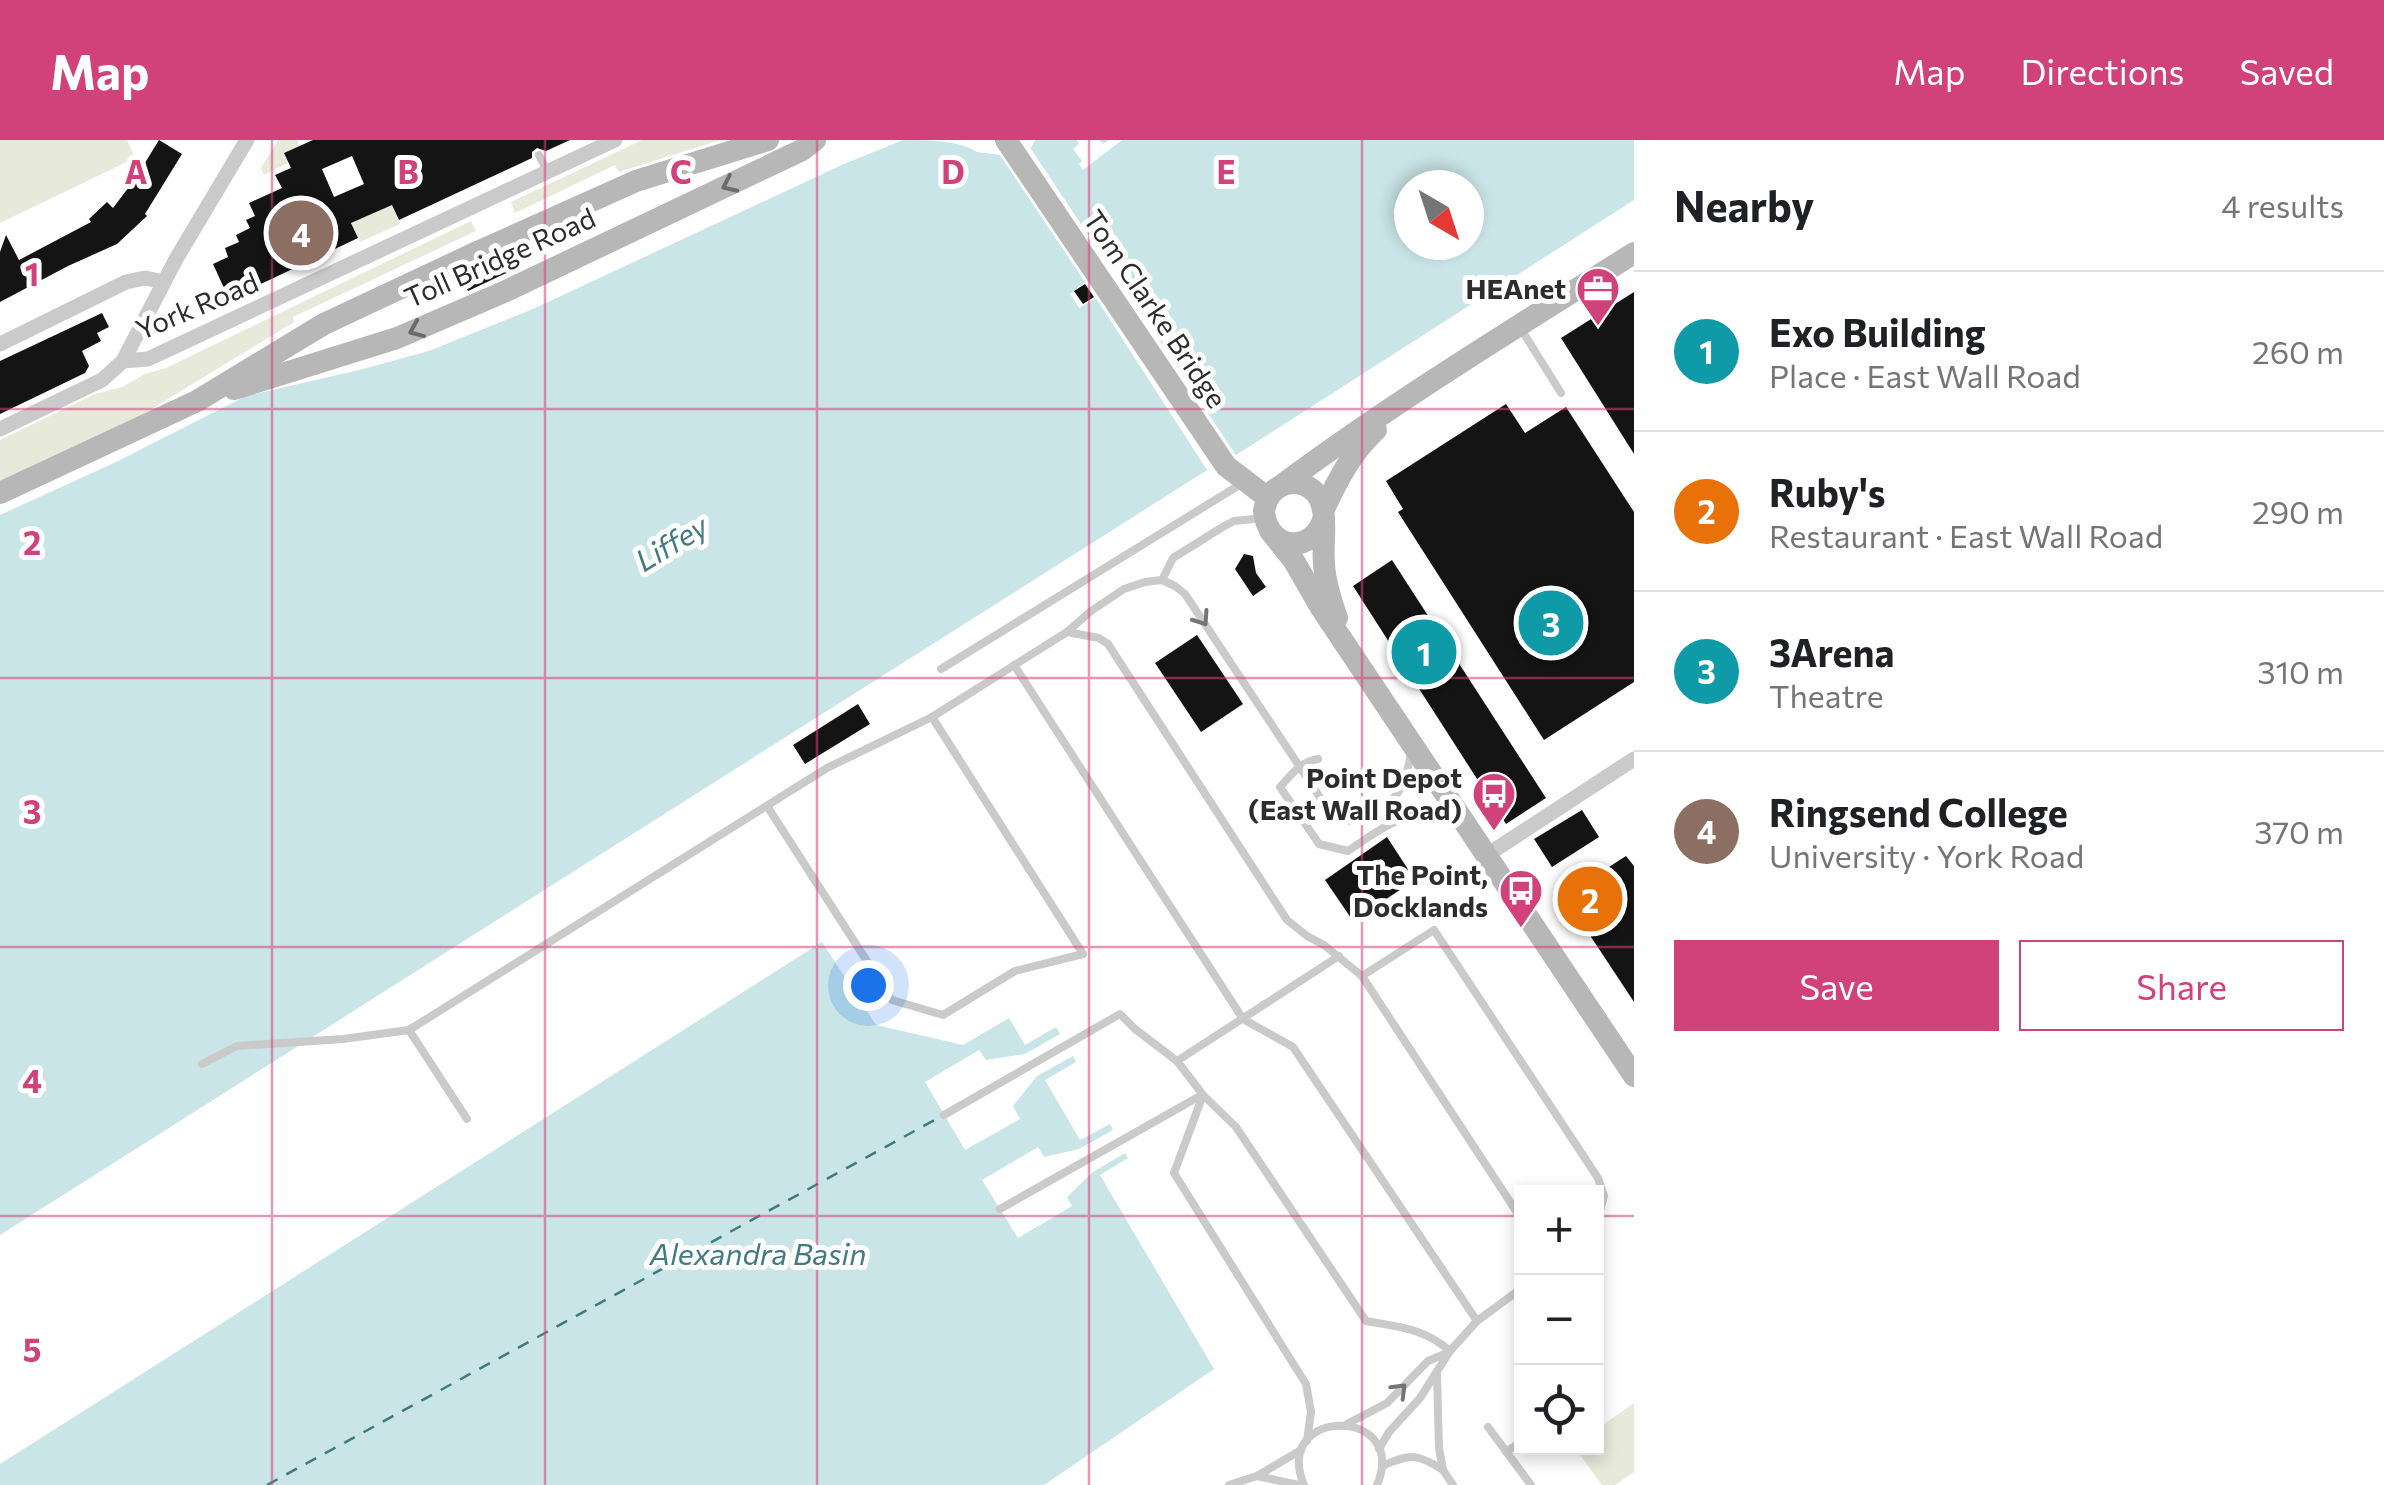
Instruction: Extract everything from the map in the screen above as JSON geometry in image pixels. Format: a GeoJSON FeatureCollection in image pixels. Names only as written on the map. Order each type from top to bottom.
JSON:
{"type":"FeatureCollection","features":[{"type":"Feature","properties":{"kind":"main road","name":"Toll Bridge Road"},"geometry":{"type":"LineString","coordinates":[[0,493],[197,401],[324,324],[473,254],[636,181],[768,140]]}},
{"type":"Feature","properties":{"kind":"main road","name":"Toll Bridge Road"},"geometry":{"type":"LineString","coordinates":[[197,401],[398,338],[524,282],[802,150],[815,140]]}},
{"type":"Feature","properties":{"kind":"main road","name":"Tom Clarke Bridge"},"geometry":{"type":"LineString","coordinates":[[1007,140],[1235,474],[1270,509]]}},
{"type":"Feature","properties":{"kind":"main road"},"geometry":{"type":"LineString","coordinates":[[1270,509],[1342,440],[1634,253]]}},
{"type":"Feature","properties":{"kind":"main road"},"geometry":{"type":"LineString","coordinates":[[1270,509],[1282,541],[1298,543],[1312,537],[1318,532],[1346,466],[1359,446],[1424,386]]}},
{"type":"Feature","properties":{"kind":"main road"},"geometry":{"type":"LineString","coordinates":[[1270,509],[1292,483],[1306,486],[1318,495],[1324,513],[1327,584],[1349,649]]}},
{"type":"Feature","properties":{"kind":"main road"},"geometry":{"type":"LineString","coordinates":[[1270,509],[1321,608],[1634,1076]]}},
{"type":"Feature","properties":{"kind":"main road"},"geometry":{"type":"LineString","coordinates":[[1586,1002],[1634,1048]]}},
{"type":"Feature","properties":{"kind":"street"},"geometry":{"type":"LineString","coordinates":[[0,429],[102,380],[122,361],[247,140]]}},
{"type":"Feature","properties":{"kind":"street","name":"York Road"},"geometry":{"type":"LineString","coordinates":[[122,361],[148,359],[615,140]]}},
{"type":"Feature","properties":{"kind":"street"},"geometry":{"type":"LineString","coordinates":[[0,344],[126,282],[145,278],[164,282]]}},
{"type":"Feature","properties":{"kind":"street"},"geometry":{"type":"LineString","coordinates":[[1487,855],[1634,760]]}},
{"type":"Feature","properties":{"kind":"lane"},"geometry":{"type":"LineString","coordinates":[[539,154],[547,172]]}},
{"type":"Feature","properties":{"kind":"lane"},"geometry":{"type":"LineString","coordinates":[[1518,325],[1560,393]]}},
{"type":"Feature","properties":{"kind":"lane"},"geometry":{"type":"LineString","coordinates":[[940,668],[1235,474]]}},
{"type":"Feature","properties":{"kind":"lane"},"geometry":{"type":"LineString","coordinates":[[1162,580],[1173,558],[1234,521],[1270,509]]}},
{"type":"Feature","properties":{"kind":"lane"},"geometry":{"type":"LineString","coordinates":[[202,1064],[237,1046],[409,1030],[827,768],[932,717],[1068,632],[1124,589],[1162,580],[1185,594],[1332,814],[1341,820],[1361,821],[1399,792],[1413,743]]}},
{"type":"Feature","properties":{"kind":"lane"},"geometry":{"type":"LineString","coordinates":[[1068,632],[1099,638],[1108,644],[1279,908],[1306,936],[1362,976],[1514,1208]]}},
{"type":"Feature","properties":{"kind":"lane"},"geometry":{"type":"LineString","coordinates":[[1014,664],[1243,1019],[1293,1047],[1477,1321]]}},
{"type":"Feature","properties":{"kind":"lane"},"geometry":{"type":"LineString","coordinates":[[767,806],[892,1000],[942,1015],[1015,971],[1083,954],[932,717]]}},
{"type":"Feature","properties":{"kind":"lane"},"geometry":{"type":"LineString","coordinates":[[1318,759],[1299,766],[1280,787],[1320,844],[1348,851],[1392,821],[1431,812],[1459,812]]}},
{"type":"Feature","properties":{"kind":"lane"},"geometry":{"type":"LineString","coordinates":[[1362,976],[1434,930],[1600,1185]]}},
{"type":"Feature","properties":{"kind":"lane"},"geometry":{"type":"LineString","coordinates":[[1177,1061],[1339,956]]}},
{"type":"Feature","properties":{"kind":"lane"},"geometry":{"type":"LineString","coordinates":[[944,1115],[1120,1014],[1177,1061],[1202,1094],[1236,1128],[1366,1321],[1422,1332],[1436,1338],[1450,1352]]}},
{"type":"Feature","properties":{"kind":"lane"},"geometry":{"type":"LineString","coordinates":[[409,1030],[466,1119]]}},
{"type":"Feature","properties":{"kind":"lane"},"geometry":{"type":"LineString","coordinates":[[1000,1209],[1202,1094]]}},
{"type":"Feature","properties":{"kind":"lane"},"geometry":{"type":"LineString","coordinates":[[1202,1094],[1174,1174],[1306,1384],[1311,1412],[1299,1468],[1301,1485],[1257,1476]]}},
{"type":"Feature","properties":{"kind":"lane"},"geometry":{"type":"LineString","coordinates":[[1379,1449],[1450,1352],[1477,1321],[1514,1294]]}},
{"type":"Feature","properties":{"kind":"lane"},"geometry":{"type":"LineString","coordinates":[[1228,1485],[1257,1476],[1304,1445],[1320,1429],[1346,1424],[1387,1403],[1428,1361],[1450,1352]]}},
{"type":"Feature","properties":{"kind":"lane"},"geometry":{"type":"LineString","coordinates":[[1437,1371],[1439,1448],[1443,1470],[1452,1485]]}},
{"type":"Feature","properties":{"kind":"lane"},"geometry":{"type":"LineString","coordinates":[[1346,1424],[1362,1430],[1379,1449],[1382,1466],[1378,1484]]}},
{"type":"Feature","properties":{"kind":"lane"},"geometry":{"type":"LineString","coordinates":[[1488,1427],[1531,1485]]}},
{"type":"Feature","properties":{"kind":"lane"},"geometry":{"type":"LineString","coordinates":[[1506,1452],[1514,1446]]}},
{"type":"Feature","properties":{"kind":"lane"},"geometry":{"type":"LineString","coordinates":[[1382,1466],[1409,1456],[1423,1457],[1443,1470]]}},
{"type":"Feature","properties":{"kind":"shaded area"},"geometry":{"type":"Polygon","coordinates":[[[0,140],[127,140],[135,158],[0,223],[0,140]]]}},
{"type":"Feature","properties":{"kind":"shaded area"},"geometry":{"type":"Polygon","coordinates":[[[278,140],[297,140],[300,146],[284,153],[288,163],[264,175],[261,168],[278,140]]]}},
{"type":"Feature","properties":{"kind":"shaded area"},"geometry":{"type":"Polygon","coordinates":[[[642,140],[720,140],[619,172],[615,165],[515,213],[511,202],[642,140]]]}},
{"type":"Feature","properties":{"kind":"shaded area"},"geometry":{"type":"Polygon","coordinates":[[[392,205],[400,224],[360,242],[351,223],[392,205]]]}},
{"type":"Feature","properties":{"kind":"shaded area"},"geometry":{"type":"Polygon","coordinates":[[[471,221],[476,231],[293,317],[294,322],[132,421],[0,485],[0,440],[95,394],[166,368],[471,221]]]}},
{"type":"Feature","properties":{"kind":"shaded area"},"geometry":{"type":"Polygon","coordinates":[[[1634,1403],[1634,1472],[1615,1485],[1602,1485],[1580,1455],[1604,1455],[1604,1424],[1634,1403]]]}},
{"type":"Feature","properties":{"kind":"water","name":"Liffey"},"geometry":{"type":"Polygon","coordinates":[[[903,140],[952,143],[1000,155],[1021,140],[1031,148],[1035,140],[1634,140],[1634,200],[0,1235],[0,515],[246,396],[429,351],[533,309],[903,140]]]}},
{"type":"Feature","properties":{"kind":"water","name":"Alexandra Basin"},"geometry":{"type":"Polygon","coordinates":[[[822,942],[876,1025],[963,1045],[1009,1018],[1025,1045],[1056,1027],[1060,1034],[1025,1054],[986,1060],[979,1050],[925,1082],[965,1150],[1020,1119],[1013,1106],[1037,1076],[1073,1056],[1076,1062],[1045,1080],[1080,1140],[1110,1124],[1113,1130],[1079,1149],[1044,1157],[1038,1147],[982,1180],[1018,1238],[1072,1206],[1067,1197],[1093,1172],[1125,1153],[1128,1158],[1100,1175],[1214,1369],[1044,1485],[0,1485],[0,1464],[822,942]]]}},
{"type":"Feature","properties":{"kind":"pier"},"geometry":{"type":"Polygon","coordinates":[[[1025,140],[1107,263],[1123,262],[1131,271],[1132,282],[1126,291],[1234,452],[1207,470],[1096,298],[1079,308],[1070,294],[1085,282],[1000,155],[1025,140]]]}},
{"type":"Feature","properties":{"kind":"pier"},"geometry":{"type":"Polygon","coordinates":[[[1077,140],[1099,140],[1103,144],[1122,140],[1083,170],[1073,149],[1079,144],[1077,140]]]}},
{"type":"Feature","properties":{"kind":"building"},"geometry":{"type":"Polygon","coordinates":[[[159,140],[182,154],[147,216],[117,244],[0,302],[0,252],[6,235],[19,260],[91,222],[89,219],[107,202],[113,208],[159,140]]]}},
{"type":"Feature","properties":{"kind":"building"},"geometry":{"type":"Polygon","coordinates":[[[313,140],[570,140],[546,151],[537,148],[532,158],[399,220],[392,205],[351,223],[358,238],[229,299],[213,264],[228,257],[225,248],[239,242],[236,235],[250,228],[246,220],[255,216],[249,203],[282,188],[275,175],[291,168],[284,153],[313,140]],[[352,156],[322,169],[334,197],[364,184],[352,156]]]}},
{"type":"Feature","properties":{"kind":"building"},"geometry":{"type":"Polygon","coordinates":[[[511,256],[517,268],[468,291],[462,281],[470,277],[468,273],[511,256]]]}},
{"type":"Feature","properties":{"kind":"building"},"geometry":{"type":"Polygon","coordinates":[[[1085,284],[1094,297],[1083,304],[1074,291],[1085,284]]]}},
{"type":"Feature","properties":{"kind":"building"},"geometry":{"type":"Polygon","coordinates":[[[1634,292],[1634,454],[1561,338],[1634,292]]]}},
{"type":"Feature","properties":{"kind":"building"},"geometry":{"type":"Polygon","coordinates":[[[102,313],[109,327],[97,333],[101,341],[82,351],[89,366],[85,373],[0,414],[0,361],[102,313]]]}},
{"type":"Feature","properties":{"kind":"building"},"geometry":{"type":"Polygon","coordinates":[[[1506,404],[1525,433],[1566,407],[1634,512],[1634,682],[1544,740],[1398,512],[1403,509],[1386,481],[1506,404]]]}},
{"type":"Feature","properties":{"kind":"building"},"geometry":{"type":"Polygon","coordinates":[[[1244,554],[1253,556],[1256,573],[1266,587],[1253,596],[1235,569],[1244,554]]]}},
{"type":"Feature","properties":{"kind":"building"},"geometry":{"type":"Polygon","coordinates":[[[1392,560],[1546,798],[1506,824],[1353,586],[1392,560]]]}},
{"type":"Feature","properties":{"kind":"building"},"geometry":{"type":"Polygon","coordinates":[[[1197,635],[1243,704],[1201,732],[1155,663],[1197,635]]]}},
{"type":"Feature","properties":{"kind":"building"},"geometry":{"type":"Polygon","coordinates":[[[858,704],[870,724],[805,764],[793,745],[858,704]]]}},
{"type":"Feature","properties":{"kind":"building"},"geometry":{"type":"Polygon","coordinates":[[[1582,810],[1599,837],[1552,867],[1534,839],[1582,810]]]}},
{"type":"Feature","properties":{"kind":"building"},"geometry":{"type":"Polygon","coordinates":[[[1387,837],[1415,880],[1353,921],[1325,880],[1387,837]]]}},
{"type":"Feature","properties":{"kind":"building"},"geometry":{"type":"Polygon","coordinates":[[[1626,856],[1634,866],[1634,1002],[1564,896],[1626,856]]]}},
{"type":"Feature","properties":{"kind":"ferry route"},"geometry":{"type":"LineString","coordinates":[[267,1485],[942,1116]]}},
{"type":"Feature","properties":{"kind":"place","name":"Ringsend College"},"geometry":{"type":"Point","coordinates":[301,233]}},
{"type":"Feature","properties":{"kind":"place","name":"HEAnet"},"geometry":{"type":"Point","coordinates":[1598,327]}},
{"type":"Feature","properties":{"kind":"place","name":"3Arena"},"geometry":{"type":"Point","coordinates":[1551,623]}},
{"type":"Feature","properties":{"kind":"place","name":"Exo Building"},"geometry":{"type":"Point","coordinates":[1424,652]}},
{"type":"Feature","properties":{"kind":"place","name":"Point Depot (East Wall Road)"},"geometry":{"type":"Point","coordinates":[1494,832]}},
{"type":"Feature","properties":{"kind":"place","name":"Ruby's"},"geometry":{"type":"Point","coordinates":[1590,899]}},
{"type":"Feature","properties":{"kind":"place","name":"The Point, Docklands"},"geometry":{"type":"Point","coordinates":[1521,929]}}]}
